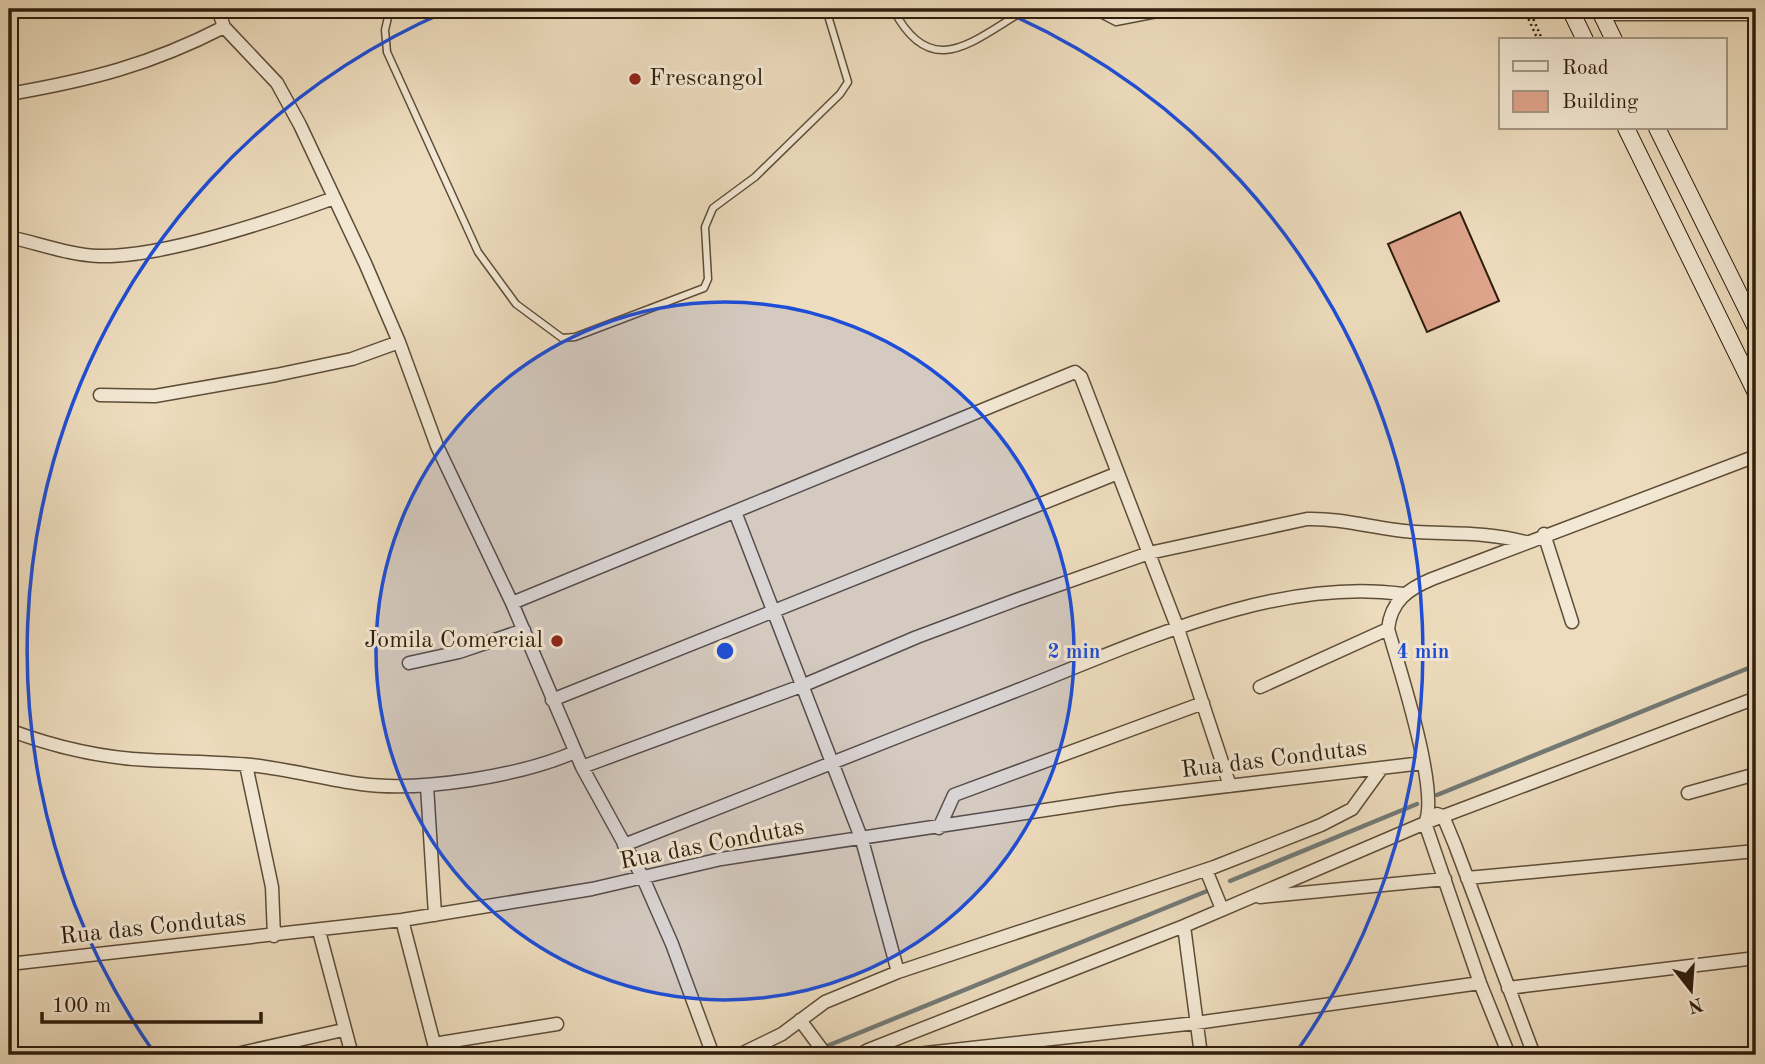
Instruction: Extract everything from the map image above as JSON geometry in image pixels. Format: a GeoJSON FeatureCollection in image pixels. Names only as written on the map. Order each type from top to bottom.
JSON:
{"type":"FeatureCollection","features":[{"type":"Feature","properties":{"kind":"main road"},"geometry":{"type":"LineString","coordinates":[[1570,9],[1584,38]]}},
{"type":"Feature","properties":{"kind":"main road"},"geometry":{"type":"LineString","coordinates":[[1600,11],[1613,38]]}},
{"type":"Feature","properties":{"kind":"main road"},"geometry":{"type":"LineString","coordinates":[[1627,130],[1756,393]]}},
{"type":"Feature","properties":{"kind":"main road"},"geometry":{"type":"LineString","coordinates":[[1658,130],[1756,328]]}},
{"type":"Feature","properties":{"kind":"street"},"geometry":{"type":"LineString","coordinates":[[218,9],[224,27],[277,83],[334,198],[399,342],[437,446],[512,603],[575,752],[643,878],[673,944],[713,1055]]}},
{"type":"Feature","properties":{"kind":"street"},"geometry":{"type":"LineString","coordinates":[[1600,11],[1756,15]]}},
{"type":"Feature","properties":{"kind":"street"},"geometry":{"type":"LineString","coordinates":[[9,94],[108,75],[154,60],[224,27]]}},
{"type":"Feature","properties":{"kind":"street"},"geometry":{"type":"LineString","coordinates":[[9,237],[70,251],[117,256],[181,243],[334,198]]}},
{"type":"Feature","properties":{"kind":"street"},"geometry":{"type":"LineString","coordinates":[[100,395],[155,396],[276,376],[352,359],[399,342]]}},
{"type":"Feature","properties":{"kind":"street"},"geometry":{"type":"LineString","coordinates":[[512,603],[1075,372],[1081,377],[1150,553],[1230,786]]}},
{"type":"Feature","properties":{"kind":"street"},"geometry":{"type":"LineString","coordinates":[[1509,1055],[1480,983],[1445,879],[1423,763],[1388,629],[1389,617],[1403,594],[1432,579],[1525,541],[1756,456]]}},
{"type":"Feature","properties":{"kind":"street"},"geometry":{"type":"LineString","coordinates":[[552,700],[1118,473]]}},
{"type":"Feature","properties":{"kind":"street"},"geometry":{"type":"LineString","coordinates":[[735,512],[862,840],[898,971]]}},
{"type":"Feature","properties":{"kind":"street"},"geometry":{"type":"LineString","coordinates":[[582,767],[804,685],[916,637],[1150,553],[1307,519],[1345,520],[1417,532],[1493,533],[1525,541]]}},
{"type":"Feature","properties":{"kind":"street"},"geometry":{"type":"LineString","coordinates":[[1544,534],[1572,622]]}},
{"type":"Feature","properties":{"kind":"street"},"geometry":{"type":"LineString","coordinates":[[624,845],[1178,629],[1326,591],[1364,588],[1403,594]]}},
{"type":"Feature","properties":{"kind":"street"},"geometry":{"type":"LineString","coordinates":[[1260,687],[1388,629]]}},
{"type":"Feature","properties":{"kind":"street"},"geometry":{"type":"LineString","coordinates":[[409,663],[458,652],[524,630]]}},
{"type":"Feature","properties":{"kind":"street"},"geometry":{"type":"LineString","coordinates":[[864,1053],[1184,926],[1433,817],[1756,698]]}},
{"type":"Feature","properties":{"kind":"street"},"geometry":{"type":"LineString","coordinates":[[939,828],[954,795],[1203,703]]}},
{"type":"Feature","properties":{"kind":"street"},"geometry":{"type":"LineString","coordinates":[[9,730],[51,743],[147,760],[280,768],[360,784],[427,786],[538,765],[575,752]]}},
{"type":"Feature","properties":{"kind":"street","name":"Rua das Condutas"},"geometry":{"type":"LineString","coordinates":[[9,964],[402,920],[643,878],[721,859],[862,840],[1118,799],[1423,763]]}},
{"type":"Feature","properties":{"kind":"street"},"geometry":{"type":"LineString","coordinates":[[247,765],[272,887],[274,936]]}},
{"type":"Feature","properties":{"kind":"street"},"geometry":{"type":"LineString","coordinates":[[739,1055],[782,1034],[825,1002],[898,971],[1206,870],[1321,825],[1352,809],[1381,769]]}},
{"type":"Feature","properties":{"kind":"street"},"geometry":{"type":"LineString","coordinates":[[1688,793],[1756,774]]}},
{"type":"Feature","properties":{"kind":"street"},"geometry":{"type":"LineString","coordinates":[[427,786],[435,915]]}},
{"type":"Feature","properties":{"kind":"street"},"geometry":{"type":"LineString","coordinates":[[1433,817],[1467,878],[1534,1055]]}},
{"type":"Feature","properties":{"kind":"street"},"geometry":{"type":"LineString","coordinates":[[1467,878],[1756,851]]}},
{"type":"Feature","properties":{"kind":"street"},"geometry":{"type":"LineString","coordinates":[[1206,870],[1222,909]]}},
{"type":"Feature","properties":{"kind":"street"},"geometry":{"type":"LineString","coordinates":[[1247,898],[1445,879]]}},
{"type":"Feature","properties":{"kind":"street"},"geometry":{"type":"LineString","coordinates":[[402,920],[435,1050],[557,1024]]}},
{"type":"Feature","properties":{"kind":"street"},"geometry":{"type":"LineString","coordinates":[[1184,926],[1201,1055]]}},
{"type":"Feature","properties":{"kind":"street"},"geometry":{"type":"LineString","coordinates":[[319,931],[343,1030],[352,1055]]}},
{"type":"Feature","properties":{"kind":"street"},"geometry":{"type":"LineString","coordinates":[[1508,988],[1756,958]]}},
{"type":"Feature","properties":{"kind":"street"},"geometry":{"type":"LineString","coordinates":[[908,1055],[1196,1023],[1480,983]]}},
{"type":"Feature","properties":{"kind":"street"},"geometry":{"type":"LineString","coordinates":[[800,1020],[826,1055]]}},
{"type":"Feature","properties":{"kind":"street"},"geometry":{"type":"LineString","coordinates":[[232,1055],[343,1030]]}},
{"type":"Feature","properties":{"kind":"street"},"geometry":{"type":"LineString","coordinates":[[864,1053],[901,1055]]}},
{"type":"Feature","properties":{"kind":"lane"},"geometry":{"type":"LineString","coordinates":[[390,9],[385,30],[387,51],[478,252],[516,304],[562,338],[575,337],[704,288],[708,279],[707,217],[713,208],[755,177],[840,94],[848,82],[826,9]]}},
{"type":"Feature","properties":{"kind":"lane"},"geometry":{"type":"LineString","coordinates":[[893,9],[915,39],[937,52],[949,51],[974,40],[1027,9]]}},
{"type":"Feature","properties":{"kind":"lane"},"geometry":{"type":"LineString","coordinates":[[1091,9],[1116,22],[1183,9]]}},
{"type":"Feature","properties":{"kind":"lane"},"geometry":{"type":"LineString","coordinates":[[1268,9],[1301,9]]}},
{"type":"Feature","properties":{"kind":"path"},"geometry":{"type":"LineString","coordinates":[[1526,9],[1541,38]]}},
{"type":"Feature","properties":{"kind":"building"},"geometry":{"type":"Polygon","coordinates":[[[1460,212],[1499,301],[1427,332],[1388,244],[1460,212]]]}},
{"type":"Feature","properties":{"kind":"waterway"},"geometry":{"type":"LineString","coordinates":[[1437,795],[1756,665]]}},
{"type":"Feature","properties":{"kind":"waterway"},"geometry":{"type":"LineString","coordinates":[[1230,881],[1417,804]]}},
{"type":"Feature","properties":{"kind":"waterway"},"geometry":{"type":"LineString","coordinates":[[827,1046],[1207,891]]}},
{"type":"Feature","properties":{"kind":"place","name":"Frescangol"},"geometry":{"type":"Point","coordinates":[635,79]}},
{"type":"Feature","properties":{"kind":"place","name":"Jomila Comercial"},"geometry":{"type":"Point","coordinates":[557,641]}}]}
